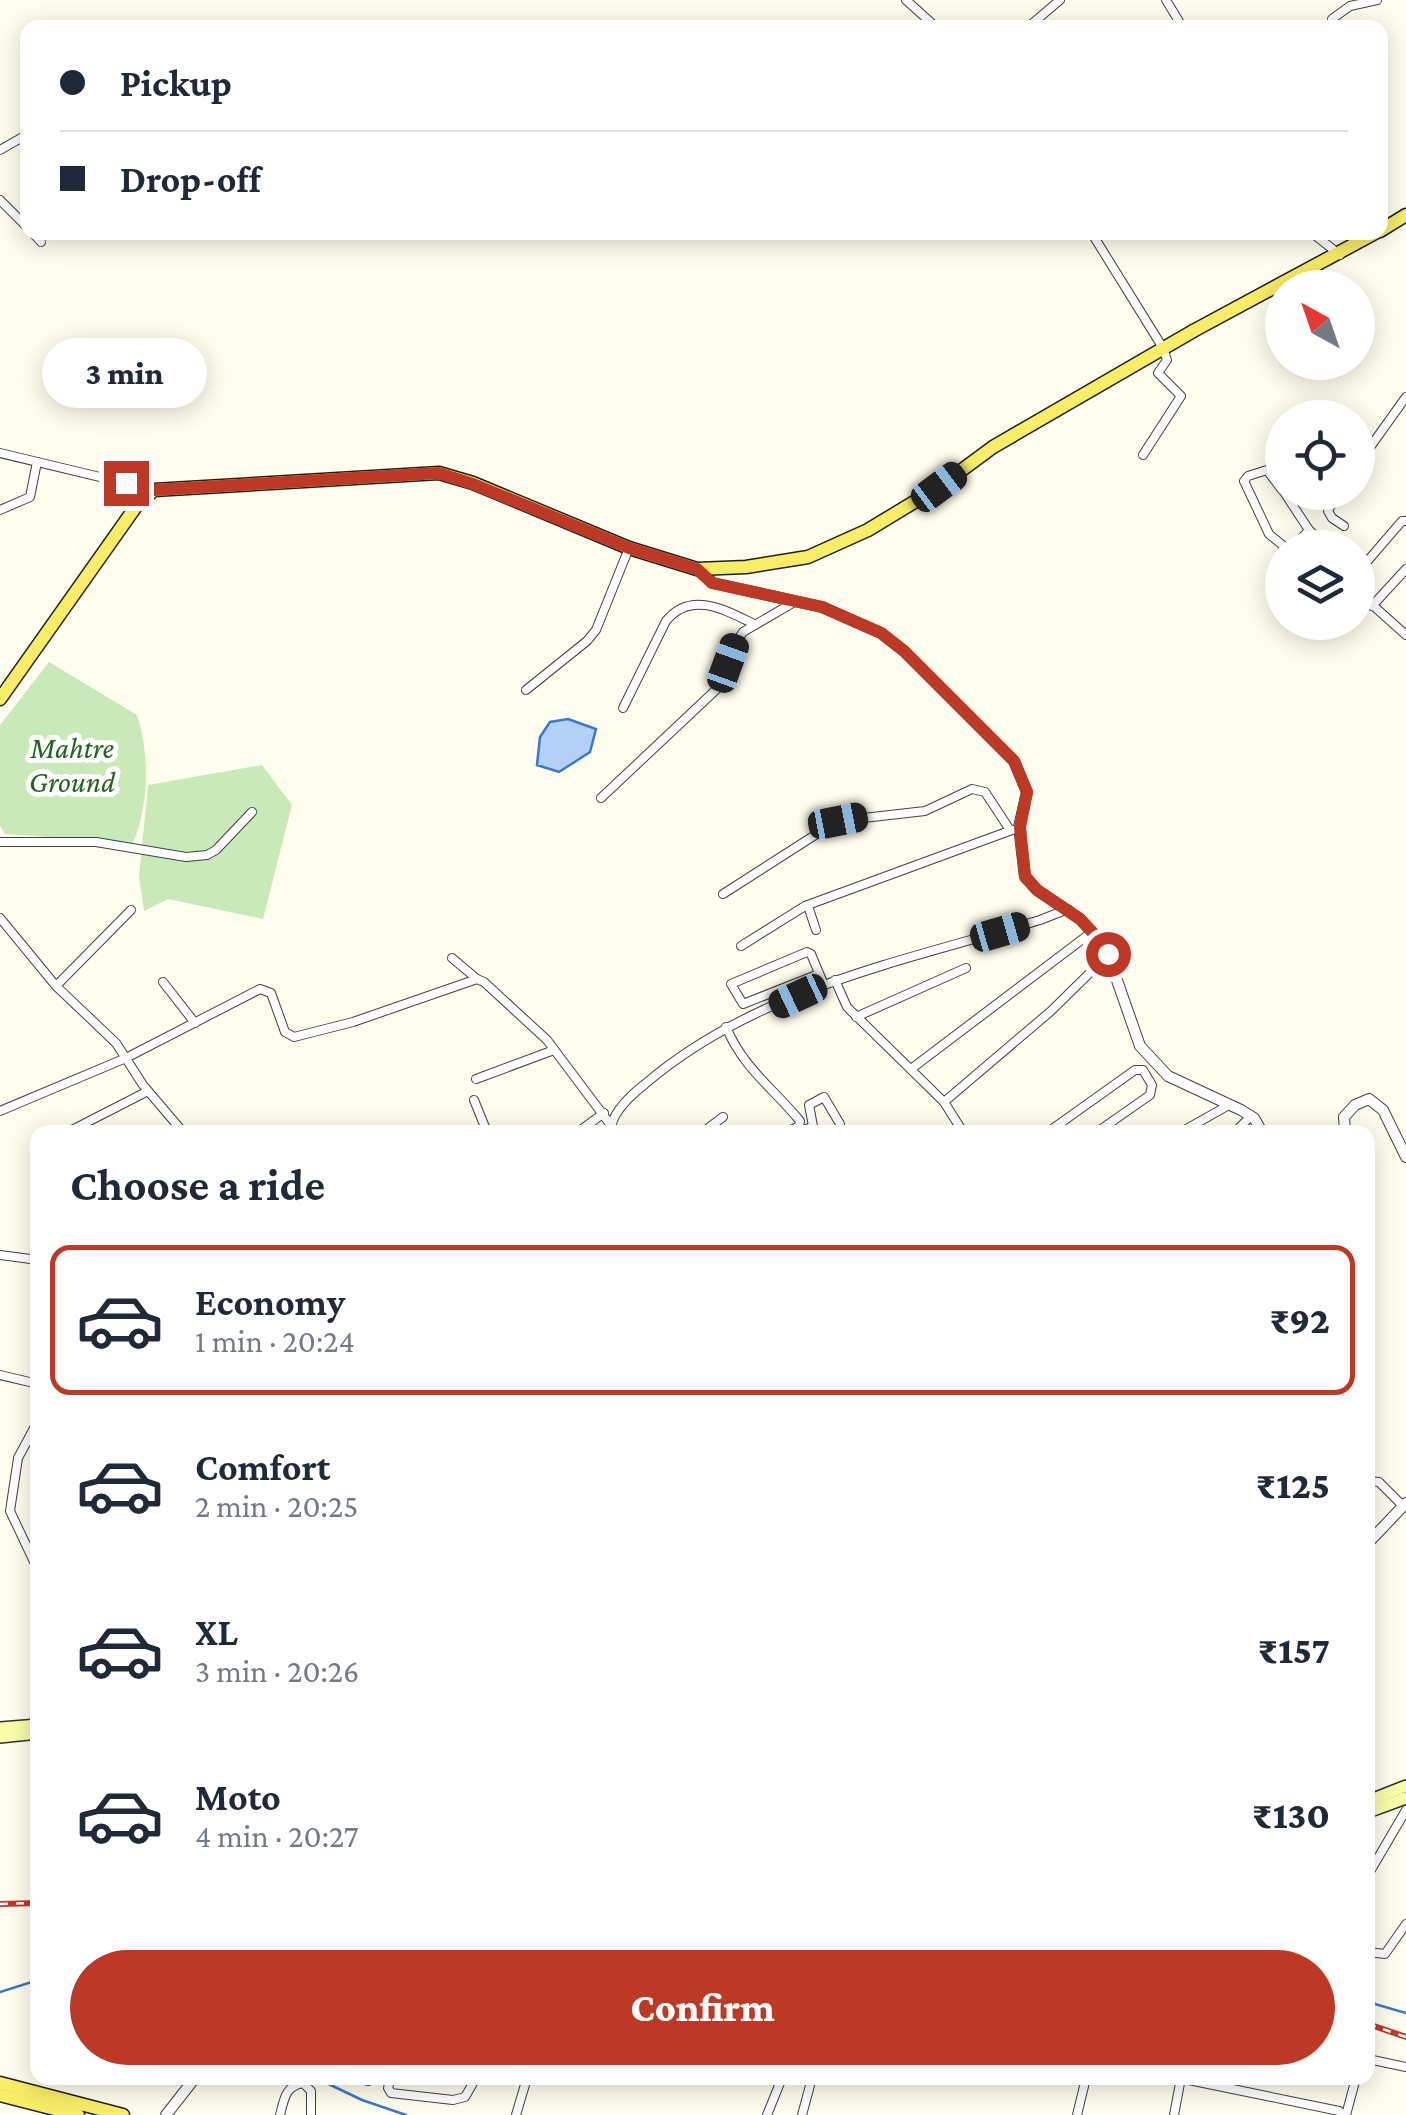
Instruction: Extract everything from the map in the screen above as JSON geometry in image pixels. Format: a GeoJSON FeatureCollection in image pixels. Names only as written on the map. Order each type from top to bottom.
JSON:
{"type":"FeatureCollection","features":[{"type":"Feature","properties":{"kind":"main road"},"geometry":{"type":"LineString","coordinates":[[0,699],[136,505],[154,490],[438,473],[629,548],[697,569],[746,567],[808,557],[868,530],[939,487],[993,447],[1163,348],[1364,240]]}},
{"type":"Feature","properties":{"kind":"main road"},"geometry":{"type":"LineString","coordinates":[[0,1728],[30,1726]]}},
{"type":"Feature","properties":{"kind":"main road"},"geometry":{"type":"LineString","coordinates":[[0,1737],[30,1734]]}},
{"type":"Feature","properties":{"kind":"main road"},"geometry":{"type":"LineString","coordinates":[[1375,1798],[1406,1786]]}},
{"type":"Feature","properties":{"kind":"main road"},"geometry":{"type":"LineString","coordinates":[[1375,1809],[1406,1798]]}},
{"type":"Feature","properties":{"kind":"main road"},"geometry":{"type":"LineString","coordinates":[[0,2083],[123,2115]]}},
{"type":"Feature","properties":{"kind":"main road"},"geometry":{"type":"LineString","coordinates":[[0,2095],[78,2115]]}},
{"type":"Feature","properties":{"kind":"street"},"geometry":{"type":"LineString","coordinates":[[906,0],[928,20]]}},
{"type":"Feature","properties":{"kind":"street"},"geometry":{"type":"LineString","coordinates":[[1036,20],[1060,0]]}},
{"type":"Feature","properties":{"kind":"street"},"geometry":{"type":"LineString","coordinates":[[1332,19],[1350,6],[1377,0]]}},
{"type":"Feature","properties":{"kind":"street"},"geometry":{"type":"LineString","coordinates":[[0,200],[20,219]]}},
{"type":"Feature","properties":{"kind":"street"},"geometry":{"type":"LineString","coordinates":[[1097,240],[1163,348],[1167,360],[1158,374],[1181,396],[1143,454]]}},
{"type":"Feature","properties":{"kind":"street"},"geometry":{"type":"LineString","coordinates":[[1322,240],[1340,254]]}},
{"type":"Feature","properties":{"kind":"street"},"geometry":{"type":"LineString","coordinates":[[1375,444],[1402,411],[1406,397]]}},
{"type":"Feature","properties":{"kind":"street"},"geometry":{"type":"LineString","coordinates":[[0,453],[154,490]]}},
{"type":"Feature","properties":{"kind":"street"},"geometry":{"type":"LineString","coordinates":[[0,510],[30,496],[37,462]]}},
{"type":"Feature","properties":{"kind":"street"},"geometry":{"type":"LineString","coordinates":[[1265,471],[1244,481],[1267,530]]}},
{"type":"Feature","properties":{"kind":"street"},"geometry":{"type":"LineString","coordinates":[[1296,510],[1309,530]]}},
{"type":"Feature","properties":{"kind":"street"},"geometry":{"type":"LineString","coordinates":[[1328,510],[1344,526]]}},
{"type":"Feature","properties":{"kind":"street"},"geometry":{"type":"LineString","coordinates":[[1375,552],[1406,520]]}},
{"type":"Feature","properties":{"kind":"street"},"geometry":{"type":"LineString","coordinates":[[526,690],[596,630],[629,548]]}},
{"type":"Feature","properties":{"kind":"street"},"geometry":{"type":"LineString","coordinates":[[697,569],[712,583],[822,607],[881,633],[904,651],[1014,761],[1027,792],[1015,829]]}},
{"type":"Feature","properties":{"kind":"street"},"geometry":{"type":"LineString","coordinates":[[1375,603],[1406,569]]}},
{"type":"Feature","properties":{"kind":"street"},"geometry":{"type":"LineString","coordinates":[[602,798],[720,686],[737,641],[754,624],[796,602]]}},
{"type":"Feature","properties":{"kind":"street"},"geometry":{"type":"LineString","coordinates":[[623,708],[674,611],[686,605],[720,608],[754,624]]}},
{"type":"Feature","properties":{"kind":"street"},"geometry":{"type":"LineString","coordinates":[[1375,609],[1406,635]]}},
{"type":"Feature","properties":{"kind":"street"},"geometry":{"type":"LineString","coordinates":[[723,894],[838,821],[926,811],[972,789],[985,792],[1015,829],[1025,876],[1037,890],[1068,909],[1105,946],[1140,1046],[1168,1076],[1230,1104],[1251,1116],[1257,1125]]}},
{"type":"Feature","properties":{"kind":"street"},"geometry":{"type":"LineString","coordinates":[[0,842],[96,842],[197,856],[216,850],[252,812]]}},
{"type":"Feature","properties":{"kind":"street"},"geometry":{"type":"LineString","coordinates":[[742,946],[808,906],[1015,829]]}},
{"type":"Feature","properties":{"kind":"street"},"geometry":{"type":"LineString","coordinates":[[808,906],[816,930]]}},
{"type":"Feature","properties":{"kind":"street"},"geometry":{"type":"LineString","coordinates":[[612,1125],[632,1094],[673,1060],[726,1027],[835,980],[1068,909]]}},
{"type":"Feature","properties":{"kind":"street"},"geometry":{"type":"LineString","coordinates":[[56,986],[131,910]]}},
{"type":"Feature","properties":{"kind":"street"},"geometry":{"type":"LineString","coordinates":[[0,918],[56,986],[116,1043],[176,1125]]}},
{"type":"Feature","properties":{"kind":"street"},"geometry":{"type":"LineString","coordinates":[[911,1069],[1092,932]]}},
{"type":"Feature","properties":{"kind":"street"},"geometry":{"type":"LineString","coordinates":[[820,974],[743,1004],[731,984],[807,952],[820,974],[824,984]]}},
{"type":"Feature","properties":{"kind":"street"},"geometry":{"type":"LineString","coordinates":[[944,1102],[1051,1011],[1108,954]]}},
{"type":"Feature","properties":{"kind":"street"},"geometry":{"type":"LineString","coordinates":[[452,958],[484,982],[554,1050],[604,1113],[609,1125]]}},
{"type":"Feature","properties":{"kind":"street"},"geometry":{"type":"LineString","coordinates":[[856,1017],[966,968]]}},
{"type":"Feature","properties":{"kind":"street"},"geometry":{"type":"LineString","coordinates":[[0,1112],[126,1058],[260,989],[272,992],[287,1035],[294,1037],[354,1022],[477,979]]}},
{"type":"Feature","properties":{"kind":"street"},"geometry":{"type":"LineString","coordinates":[[835,980],[846,1007],[944,1102],[959,1125]]}},
{"type":"Feature","properties":{"kind":"street"},"geometry":{"type":"LineString","coordinates":[[162,982],[195,1023]]}},
{"type":"Feature","properties":{"kind":"street"},"geometry":{"type":"LineString","coordinates":[[726,1027],[746,1064],[800,1121],[799,1125]]}},
{"type":"Feature","properties":{"kind":"street"},"geometry":{"type":"LineString","coordinates":[[476,1080],[554,1050]]}},
{"type":"Feature","properties":{"kind":"street"},"geometry":{"type":"LineString","coordinates":[[1058,1125],[1135,1070],[1142,1070],[1152,1085],[1150,1096],[1106,1125]]}},
{"type":"Feature","properties":{"kind":"street"},"geometry":{"type":"LineString","coordinates":[[82,1125],[148,1091]]}},
{"type":"Feature","properties":{"kind":"street"},"geometry":{"type":"LineString","coordinates":[[813,1125],[807,1108],[824,1096],[840,1125]]}},
{"type":"Feature","properties":{"kind":"street"},"geometry":{"type":"LineString","coordinates":[[1345,1125],[1344,1117],[1369,1099],[1384,1110],[1406,1157]]}},
{"type":"Feature","properties":{"kind":"street"},"geometry":{"type":"LineString","coordinates":[[474,1100],[485,1125]]}},
{"type":"Feature","properties":{"kind":"street"},"geometry":{"type":"LineString","coordinates":[[1194,1125],[1230,1104]]}},
{"type":"Feature","properties":{"kind":"street"},"geometry":{"type":"LineString","coordinates":[[588,1125],[604,1113]]}},
{"type":"Feature","properties":{"kind":"street"},"geometry":{"type":"LineString","coordinates":[[1242,1125],[1251,1116]]}},
{"type":"Feature","properties":{"kind":"street"},"geometry":{"type":"LineString","coordinates":[[712,1125],[723,1117]]}},
{"type":"Feature","properties":{"kind":"street"},"geometry":{"type":"LineString","coordinates":[[0,1255],[30,1259]]}},
{"type":"Feature","properties":{"kind":"street"},"geometry":{"type":"LineString","coordinates":[[0,1376],[30,1382]]}},
{"type":"Feature","properties":{"kind":"street"},"geometry":{"type":"LineString","coordinates":[[30,1436],[18,1458],[10,1511],[30,1554]]}},
{"type":"Feature","properties":{"kind":"street"},"geometry":{"type":"LineString","coordinates":[[0,1478],[15,1480]]}},
{"type":"Feature","properties":{"kind":"street"},"geometry":{"type":"LineString","coordinates":[[1375,1482],[1405,1504],[1375,1536]]}},
{"type":"Feature","properties":{"kind":"street"},"geometry":{"type":"LineString","coordinates":[[1375,1863],[1406,1810]]}},
{"type":"Feature","properties":{"kind":"street"},"geometry":{"type":"LineString","coordinates":[[1375,1953],[1385,1954],[1406,1924]]}},
{"type":"Feature","properties":{"kind":"street"},"geometry":{"type":"LineString","coordinates":[[1375,2060],[1406,2067]]}},
{"type":"Feature","properties":{"kind":"street"},"geometry":{"type":"LineString","coordinates":[[166,2115],[190,2085]]}},
{"type":"Feature","properties":{"kind":"street"},"geometry":{"type":"LineString","coordinates":[[280,2115],[286,2093],[293,2085]]}},
{"type":"Feature","properties":{"kind":"street"},"geometry":{"type":"LineString","coordinates":[[304,2085],[311,2091],[311,2115]]}},
{"type":"Feature","properties":{"kind":"street"},"geometry":{"type":"LineString","coordinates":[[389,2085],[391,2092],[453,2100],[465,2096],[472,2085]]}},
{"type":"Feature","properties":{"kind":"street"},"geometry":{"type":"LineString","coordinates":[[516,2115],[525,2085]]}},
{"type":"Feature","properties":{"kind":"street"},"geometry":{"type":"LineString","coordinates":[[767,2115],[779,2085]]}},
{"type":"Feature","properties":{"kind":"street"},"geometry":{"type":"LineString","coordinates":[[802,2115],[810,2085]]}},
{"type":"Feature","properties":{"kind":"street"},"geometry":{"type":"LineString","coordinates":[[1077,2115],[1084,2085]]}},
{"type":"Feature","properties":{"kind":"street"},"geometry":{"type":"LineString","coordinates":[[1174,2115],[1179,2085]]}},
{"type":"Feature","properties":{"kind":"street"},"geometry":{"type":"LineString","coordinates":[[1214,2085],[1345,2115],[1354,2085]]}},
{"type":"Feature","properties":{"kind":"green space","name":"Mahtre Ground"},"geometry":{"type":"Polygon","coordinates":[[[49,662],[137,715],[146,780],[133,843],[5,834],[0,826],[0,725],[49,662]]]}},
{"type":"Feature","properties":{"kind":"green space"},"geometry":{"type":"Polygon","coordinates":[[[262,765],[292,805],[263,919],[168,899],[144,911],[139,877],[148,785],[262,765]]]}},
{"type":"Feature","properties":{"kind":"water"},"geometry":{"type":"Polygon","coordinates":[[[568,719],[596,729],[590,752],[559,772],[537,765],[540,737],[550,722],[568,719]]]}},
{"type":"Feature","properties":{"kind":"waterway"},"geometry":{"type":"LineString","coordinates":[[0,1992],[30,1983]]}},
{"type":"Feature","properties":{"kind":"waterway"},"geometry":{"type":"LineString","coordinates":[[1375,2004],[1406,2013]]}},
{"type":"Feature","properties":{"kind":"waterway"},"geometry":{"type":"LineString","coordinates":[[331,2085],[406,2115]]}},
{"type":"Feature","properties":{"kind":"railway"},"geometry":{"type":"LineString","coordinates":[[0,1904],[30,1903]]}},
{"type":"Feature","properties":{"kind":"railway"},"geometry":{"type":"LineString","coordinates":[[1375,2026],[1406,2037]]}},
{"type":"Feature","properties":{"kind":"route"},"geometry":{"type":"LineString","coordinates":[[126,483],[154,490],[438,473],[629,548],[697,569],[712,583],[822,607],[881,633],[1014,761],[1027,792],[1020,827],[1025,876],[1037,890],[1080,919],[1108,954]]}}]}
